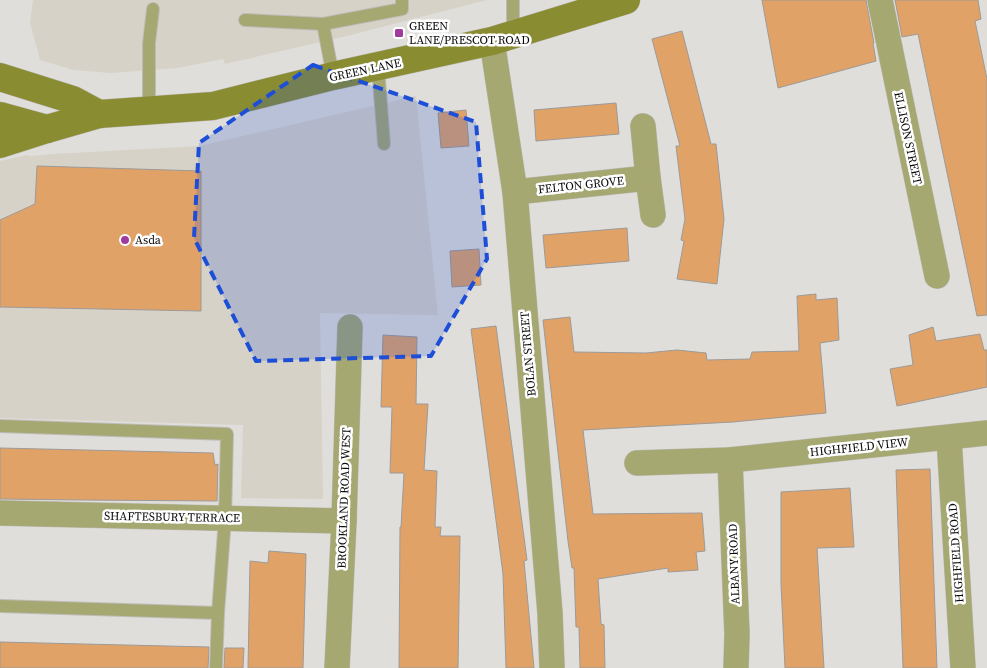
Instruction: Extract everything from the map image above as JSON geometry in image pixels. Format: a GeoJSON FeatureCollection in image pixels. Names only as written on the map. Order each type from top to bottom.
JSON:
{"type":"FeatureCollection","features":[{"type":"Feature","properties":{"kind":"main road","name":"GREEN LANE"},"geometry":{"type":"LineString","coordinates":[[0,144],[99,114],[214,106],[333,76],[502,38],[626,0]]}},
{"type":"Feature","properties":{"kind":"main road"},"geometry":{"type":"LineString","coordinates":[[0,77],[73,100],[99,114]]}},
{"type":"Feature","properties":{"kind":"main road"},"geometry":{"type":"LineString","coordinates":[[0,116],[47,129]]}},
{"type":"Feature","properties":{"kind":"street","name":"ELLISON STREET"},"geometry":{"type":"LineString","coordinates":[[880,0],[937,276]]}},
{"type":"Feature","properties":{"kind":"street","name":"BOLAN STREET"},"geometry":{"type":"LineString","coordinates":[[502,38],[550,613],[552,668]]}},
{"type":"Feature","properties":{"kind":"street"},"geometry":{"type":"LineString","coordinates":[[643,126],[653,215]]}},
{"type":"Feature","properties":{"kind":"street","name":"FELTON GROVE"},"geometry":{"type":"LineString","coordinates":[[515,192],[648,178]]}},
{"type":"Feature","properties":{"kind":"street","name":"BROOKLAND ROAD WEST"},"geometry":{"type":"LineString","coordinates":[[337,668],[350,327]]}},
{"type":"Feature","properties":{"kind":"street","name":"HIGHFIELD VIEW"},"geometry":{"type":"LineString","coordinates":[[637,463],[730,460],[987,433]]}},
{"type":"Feature","properties":{"kind":"street","name":"HIGHFIELD ROAD"},"geometry":{"type":"LineString","coordinates":[[949,438],[963,668]]}},
{"type":"Feature","properties":{"kind":"street","name":"ALBANY ROAD"},"geometry":{"type":"LineString","coordinates":[[730,460],[737,634],[736,668]]}},
{"type":"Feature","properties":{"kind":"street","name":"SHAFTESBURY TERRACE"},"geometry":{"type":"LineString","coordinates":[[0,513],[344,521]]}},
{"type":"Feature","properties":{"kind":"lane"},"geometry":{"type":"LineString","coordinates":[[245,20],[323,24],[402,9],[402,0]]}},
{"type":"Feature","properties":{"kind":"lane"},"geometry":{"type":"LineString","coordinates":[[502,38],[513,0]]}},
{"type":"Feature","properties":{"kind":"lane"},"geometry":{"type":"LineString","coordinates":[[149,111],[149,43],[153,9]]}},
{"type":"Feature","properties":{"kind":"lane"},"geometry":{"type":"LineString","coordinates":[[323,24],[333,76]]}},
{"type":"Feature","properties":{"kind":"lane"},"geometry":{"type":"LineString","coordinates":[[378,67],[384,144]]}},
{"type":"Feature","properties":{"kind":"lane"},"geometry":{"type":"LineString","coordinates":[[0,426],[227,434],[225,518],[216,668]]}},
{"type":"Feature","properties":{"kind":"lane"},"geometry":{"type":"LineString","coordinates":[[0,606],[218,613]]}},
{"type":"Feature","properties":{"kind":"highlighted area"},"geometry":{"type":"Polygon","coordinates":[[[313,65],[476,122],[487,259],[431,356],[256,361],[194,238],[199,143],[313,65]]]}},
{"type":"Feature","properties":{"kind":"shaded area"},"geometry":{"type":"Polygon","coordinates":[[[33,0],[487,0],[347,36],[225,64],[223,59],[177,68],[111,73],[73,70],[40,60],[30,23],[33,0]]]}},
{"type":"Feature","properties":{"kind":"shaded area"},"geometry":{"type":"Polygon","coordinates":[[[416,96],[438,315],[320,313],[323,499],[241,498],[243,425],[0,418],[0,161],[27,155],[200,146],[416,96]]]}},
{"type":"Feature","properties":{"kind":"building"},"geometry":{"type":"Polygon","coordinates":[[[762,0],[866,0],[876,61],[778,88],[762,0]]]}},
{"type":"Feature","properties":{"kind":"building"},"geometry":{"type":"Polygon","coordinates":[[[895,0],[978,0],[981,19],[975,21],[987,79],[987,315],[977,316],[918,34],[902,37],[895,0]]]}},
{"type":"Feature","properties":{"kind":"building"},"geometry":{"type":"Polygon","coordinates":[[[682,31],[711,144],[716,144],[724,219],[717,284],[677,279],[684,241],[681,240],[685,219],[676,146],[680,146],[652,39],[682,31]]]}},
{"type":"Feature","properties":{"kind":"building"},"geometry":{"type":"Polygon","coordinates":[[[616,103],[619,134],[536,141],[534,110],[616,103]]]}},
{"type":"Feature","properties":{"kind":"building"},"geometry":{"type":"Polygon","coordinates":[[[466,110],[469,146],[441,148],[438,113],[466,110]]]}},
{"type":"Feature","properties":{"kind":"building"},"geometry":{"type":"Polygon","coordinates":[[[37,166],[201,171],[201,311],[0,307],[0,220],[35,204],[37,166]]]}},
{"type":"Feature","properties":{"kind":"building"},"geometry":{"type":"Polygon","coordinates":[[[627,228],[629,261],[546,268],[543,235],[627,228]]]}},
{"type":"Feature","properties":{"kind":"building"},"geometry":{"type":"Polygon","coordinates":[[[479,249],[481,285],[452,287],[450,251],[479,249]]]}},
{"type":"Feature","properties":{"kind":"building"},"geometry":{"type":"Polygon","coordinates":[[[816,294],[816,300],[837,298],[839,340],[820,343],[826,413],[733,422],[583,430],[593,514],[702,513],[705,551],[696,552],[698,570],[668,572],[668,568],[598,579],[601,624],[604,625],[605,668],[580,668],[579,627],[576,627],[574,568],[572,568],[568,541],[543,320],[570,317],[574,352],[646,353],[677,350],[706,353],[707,360],[750,359],[752,352],[799,351],[797,296],[816,294]]]}},
{"type":"Feature","properties":{"kind":"building"},"geometry":{"type":"Polygon","coordinates":[[[496,326],[527,560],[524,561],[534,668],[506,668],[503,574],[471,329],[496,326]]]}},
{"type":"Feature","properties":{"kind":"building"},"geometry":{"type":"Polygon","coordinates":[[[933,327],[936,341],[980,334],[984,350],[987,350],[987,387],[897,406],[890,369],[913,365],[909,335],[933,327]]]}},
{"type":"Feature","properties":{"kind":"building"},"geometry":{"type":"Polygon","coordinates":[[[383,335],[417,337],[416,404],[428,404],[424,470],[437,471],[435,527],[441,527],[440,536],[460,536],[458,668],[399,668],[400,527],[404,473],[390,473],[392,407],[381,407],[383,335]]]}},
{"type":"Feature","properties":{"kind":"building"},"geometry":{"type":"Polygon","coordinates":[[[0,448],[213,453],[215,465],[218,464],[217,501],[0,499],[0,448]]]}},
{"type":"Feature","properties":{"kind":"building"},"geometry":{"type":"Polygon","coordinates":[[[930,469],[937,668],[903,668],[896,470],[930,469]]]}},
{"type":"Feature","properties":{"kind":"building"},"geometry":{"type":"Polygon","coordinates":[[[850,488],[854,547],[817,548],[824,668],[785,668],[781,584],[781,492],[850,488]]]}},
{"type":"Feature","properties":{"kind":"building"},"geometry":{"type":"Polygon","coordinates":[[[269,551],[306,554],[303,668],[248,668],[250,561],[268,563],[269,551]]]}},
{"type":"Feature","properties":{"kind":"building"},"geometry":{"type":"Polygon","coordinates":[[[0,642],[209,647],[208,668],[0,668],[0,642]]]}},
{"type":"Feature","properties":{"kind":"building"},"geometry":{"type":"Polygon","coordinates":[[[225,648],[244,648],[243,668],[224,668],[225,648]]]}},
{"type":"Feature","properties":{"kind":"place","name":"GREEN LANE/PRESCOT ROAD"},"geometry":{"type":"Point","coordinates":[399,33]}},
{"type":"Feature","properties":{"kind":"place","name":"Asda"},"geometry":{"type":"Point","coordinates":[125,240]}}]}
